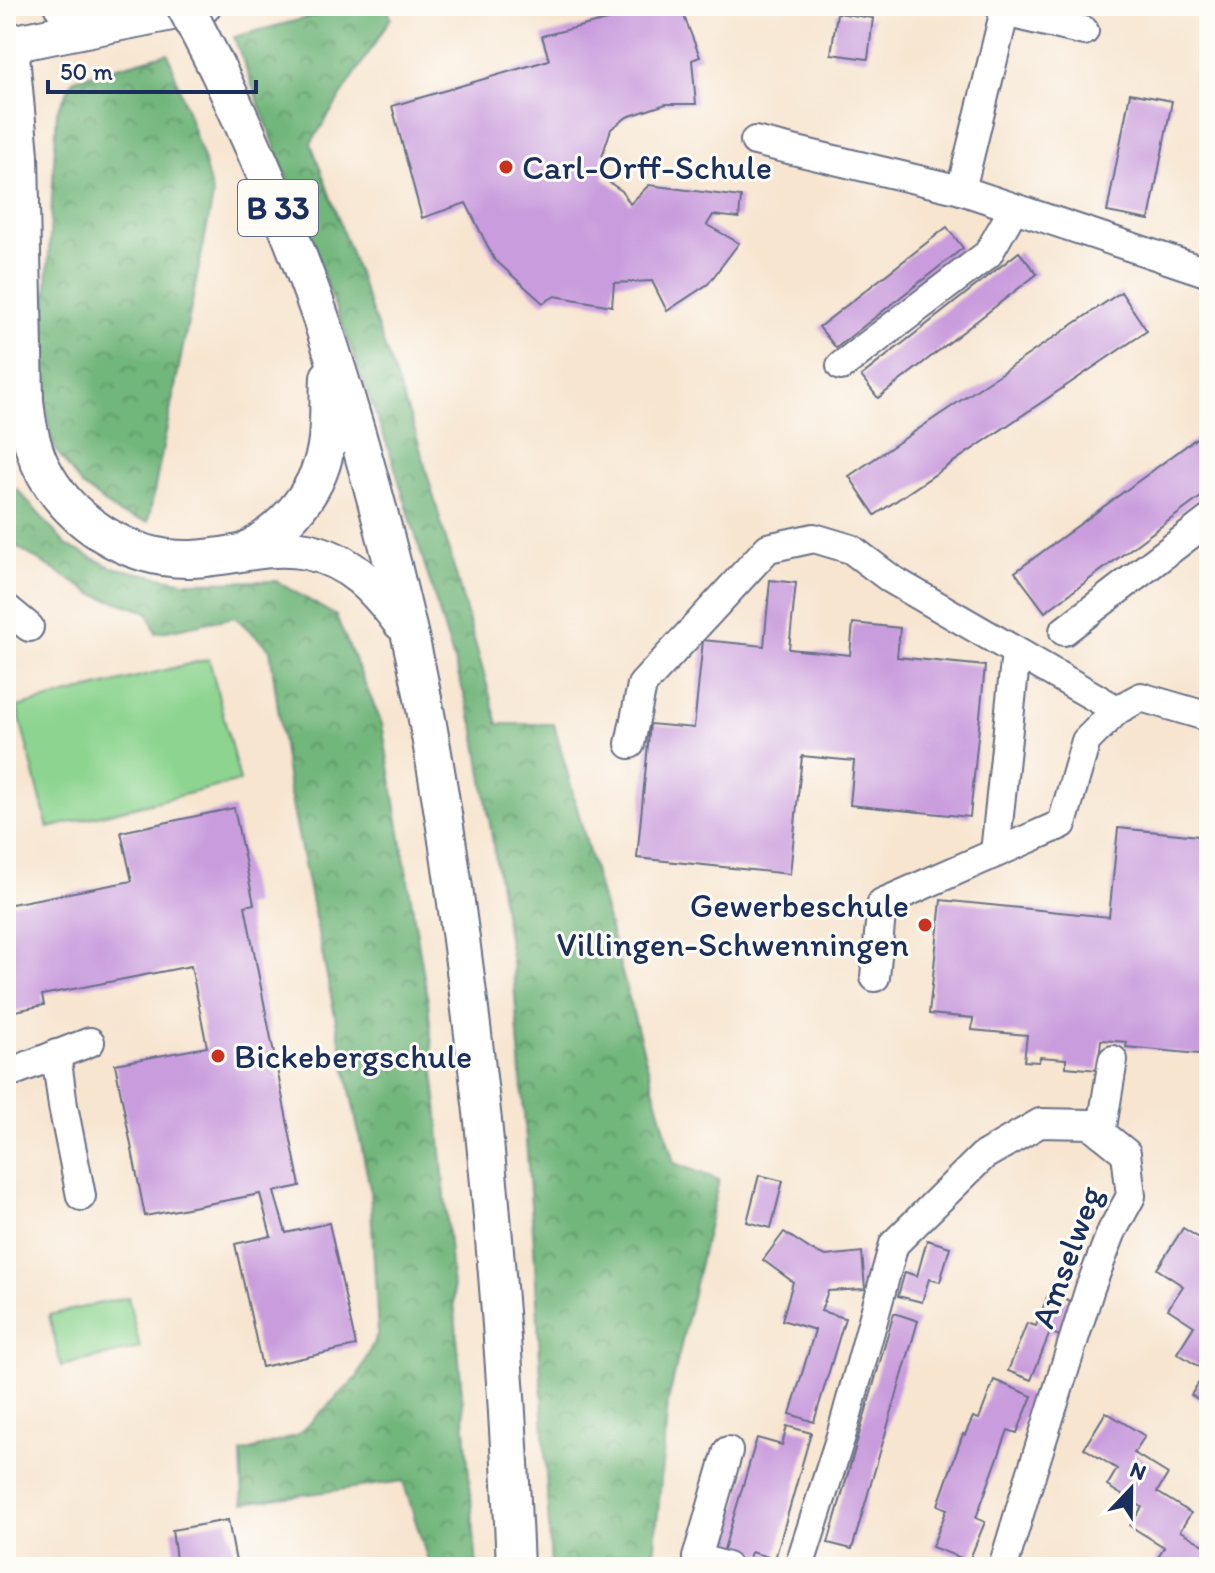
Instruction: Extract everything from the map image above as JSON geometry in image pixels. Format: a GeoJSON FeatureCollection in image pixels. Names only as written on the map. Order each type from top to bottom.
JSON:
{"type":"FeatureCollection","features":[{"type":"Feature","properties":{"kind":"main road","name":"B 33"},"geometry":{"type":"LineString","coordinates":[[185,6],[253,144],[331,348],[409,633],[436,765],[476,1058],[504,1352],[515,1567]]}},
{"type":"Feature","properties":{"kind":"main road"},"geometry":{"type":"LineString","coordinates":[[202,6],[67,18],[8,44],[20,155],[25,400],[32,444],[52,485],[82,519],[121,544],[154,555],[189,559],[265,548],[286,548],[327,557],[365,579],[381,594],[409,633]]}},
{"type":"Feature","properties":{"kind":"main road"},"geometry":{"type":"LineString","coordinates":[[245,551],[267,539],[286,523],[313,485],[327,442],[331,348]]}},
{"type":"Feature","properties":{"kind":"street"},"geometry":{"type":"LineString","coordinates":[[961,190],[1005,9],[1084,31]]}},
{"type":"Feature","properties":{"kind":"street"},"geometry":{"type":"LineString","coordinates":[[755,141],[961,190],[1209,273]]}},
{"type":"Feature","properties":{"kind":"street"},"geometry":{"type":"LineString","coordinates":[[841,366],[988,254],[1014,208]]}},
{"type":"Feature","properties":{"kind":"street"},"geometry":{"type":"LineString","coordinates":[[1064,631],[1209,520]]}},
{"type":"Feature","properties":{"kind":"street"},"geometry":{"type":"LineString","coordinates":[[630,744],[642,685],[768,548],[814,538],[851,549],[891,579],[1117,710]]}},
{"type":"Feature","properties":{"kind":"street"},"geometry":{"type":"LineString","coordinates":[[6,608],[29,627]]}},
{"type":"Feature","properties":{"kind":"street"},"geometry":{"type":"LineString","coordinates":[[995,853],[1016,652]]}},
{"type":"Feature","properties":{"kind":"street"},"geometry":{"type":"LineString","coordinates":[[875,977],[882,903],[1062,824],[1086,741],[1117,710],[1141,697],[1209,717]]}},
{"type":"Feature","properties":{"kind":"street"},"geometry":{"type":"LineString","coordinates":[[6,1074],[90,1042]]}},
{"type":"Feature","properties":{"kind":"street"},"geometry":{"type":"LineString","coordinates":[[56,1054],[81,1196]]}},
{"type":"Feature","properties":{"kind":"street"},"geometry":{"type":"LineString","coordinates":[[799,1567],[841,1436],[894,1244],[983,1156],[1040,1123],[1090,1124],[1101,1133],[1113,1060]]}},
{"type":"Feature","properties":{"kind":"street","name":"Amselweg"},"geometry":{"type":"LineString","coordinates":[[1003,1567],[1090,1288],[1112,1231],[1131,1196],[1126,1153],[1101,1133]]}},
{"type":"Feature","properties":{"kind":"street"},"geometry":{"type":"LineString","coordinates":[[727,1567],[697,1558],[728,1451]]}},
{"type":"Feature","properties":{"kind":"green space"},"geometry":{"type":"Polygon","coordinates":[[[352,6],[387,6],[391,18],[311,143],[416,434],[498,724],[554,724],[674,1163],[719,1180],[668,1402],[653,1567],[551,1567],[534,1245],[513,969],[475,730],[392,458],[234,37],[352,6]]]}},
{"type":"Feature","properties":{"kind":"green space"},"geometry":{"type":"Polygon","coordinates":[[[168,53],[213,197],[148,522],[120,514],[81,485],[52,444],[42,375],[57,111],[74,79],[168,53]]]}},
{"type":"Feature","properties":{"kind":"green space"},"geometry":{"type":"Polygon","coordinates":[[[17,489],[66,545],[111,567],[185,582],[276,581],[336,616],[382,724],[428,1001],[477,1567],[430,1567],[403,1481],[243,1503],[241,1453],[296,1436],[357,1378],[378,1333],[370,1188],[289,790],[270,649],[235,617],[156,633],[148,612],[93,594],[6,540],[6,517],[17,489]]]}},
{"type":"Feature","properties":{"kind":"green space"},"geometry":{"type":"Polygon","coordinates":[[[209,659],[240,781],[48,828],[17,707],[209,659]]]}},
{"type":"Feature","properties":{"kind":"green space"},"geometry":{"type":"Polygon","coordinates":[[[128,1297],[140,1348],[61,1366],[49,1315],[128,1297]]]}},
{"type":"Feature","properties":{"kind":"building","name":"Carl-Orff-Schule"},"geometry":{"type":"Polygon","coordinates":[[[663,6],[680,6],[700,57],[692,60],[696,104],[666,104],[627,117],[611,129],[602,156],[604,179],[622,191],[630,204],[649,185],[741,197],[739,218],[713,215],[707,225],[739,243],[708,284],[667,311],[652,281],[614,283],[612,306],[555,296],[543,303],[494,259],[466,203],[422,218],[392,106],[549,60],[542,36],[663,6]]]}},
{"type":"Feature","properties":{"kind":"building"},"geometry":{"type":"Polygon","coordinates":[[[837,13],[873,18],[868,59],[831,54],[837,13]]]}},
{"type":"Feature","properties":{"kind":"building"},"geometry":{"type":"Polygon","coordinates":[[[1130,93],[1172,101],[1149,220],[1107,212],[1130,93]]]}},
{"type":"Feature","properties":{"kind":"building"},"geometry":{"type":"Polygon","coordinates":[[[947,227],[963,248],[836,348],[819,327],[947,227]]]}},
{"type":"Feature","properties":{"kind":"building"},"geometry":{"type":"Polygon","coordinates":[[[1019,252],[1037,274],[878,398],[861,376],[1019,252]]]}},
{"type":"Feature","properties":{"kind":"building"},"geometry":{"type":"Polygon","coordinates":[[[1121,292],[1147,331],[875,515],[849,476],[1121,292]]]}},
{"type":"Feature","properties":{"kind":"building"},"geometry":{"type":"Polygon","coordinates":[[[1209,429],[1209,491],[1045,612],[1015,572],[1209,429]]]}},
{"type":"Feature","properties":{"kind":"building"},"geometry":{"type":"Polygon","coordinates":[[[770,580],[796,583],[789,649],[850,655],[853,623],[900,628],[897,657],[985,666],[970,817],[850,805],[854,761],[802,756],[790,874],[637,858],[650,724],[694,728],[703,640],[764,646],[770,580]]]}},
{"type":"Feature","properties":{"kind":"building","name":"Bickebergschule"},"geometry":{"type":"Polygon","coordinates":[[[234,808],[254,904],[245,906],[300,1186],[274,1192],[286,1233],[329,1223],[356,1346],[262,1367],[235,1244],[271,1236],[260,1194],[145,1216],[115,1064],[207,1047],[191,966],[42,995],[44,1005],[6,1013],[6,905],[132,881],[121,832],[234,808]]]}},
{"type":"Feature","properties":{"kind":"building"},"geometry":{"type":"Polygon","coordinates":[[[1118,828],[1209,837],[1209,1055],[1126,1047],[1127,1042],[1101,1040],[1098,1070],[1066,1067],[1066,1059],[1040,1057],[1039,1062],[1024,1061],[1027,1035],[972,1030],[973,1018],[929,1014],[941,900],[1109,917],[1118,828]]]}},
{"type":"Feature","properties":{"kind":"building"},"geometry":{"type":"Polygon","coordinates":[[[759,1175],[783,1181],[771,1228],[747,1222],[759,1175]]]}},
{"type":"Feature","properties":{"kind":"building"},"geometry":{"type":"Polygon","coordinates":[[[1183,1228],[1209,1244],[1209,1406],[1191,1395],[1206,1371],[1177,1353],[1194,1326],[1168,1309],[1183,1286],[1157,1269],[1183,1228]]]}},
{"type":"Feature","properties":{"kind":"building"},"geometry":{"type":"Polygon","coordinates":[[[784,1232],[826,1256],[862,1252],[865,1289],[828,1291],[821,1311],[845,1318],[814,1422],[790,1414],[815,1330],[782,1320],[793,1282],[763,1260],[784,1232]]]}},
{"type":"Feature","properties":{"kind":"building"},"geometry":{"type":"Polygon","coordinates":[[[927,1240],[950,1247],[940,1282],[929,1279],[922,1302],[898,1296],[905,1272],[917,1276],[927,1240]]]}},
{"type":"Feature","properties":{"kind":"building"},"geometry":{"type":"Polygon","coordinates":[[[1049,1292],[1075,1303],[1062,1337],[1050,1332],[1031,1380],[1008,1371],[1027,1323],[1036,1326],[1049,1292]]]}},
{"type":"Feature","properties":{"kind":"building"},"geometry":{"type":"Polygon","coordinates":[[[894,1313],[918,1321],[852,1549],[828,1543],[894,1313]]]}},
{"type":"Feature","properties":{"kind":"building"},"geometry":{"type":"Polygon","coordinates":[[[994,1380],[1032,1396],[1017,1433],[1008,1430],[976,1518],[985,1522],[969,1561],[932,1547],[947,1509],[938,1505],[963,1434],[973,1417],[979,1419],[994,1380]]]}},
{"type":"Feature","properties":{"kind":"building"},"geometry":{"type":"Polygon","coordinates":[[[1106,1412],[1145,1436],[1134,1453],[1168,1474],[1157,1492],[1191,1513],[1180,1531],[1209,1548],[1209,1567],[1153,1565],[1164,1547],[1130,1526],[1142,1507],[1107,1486],[1117,1469],[1084,1448],[1106,1412]]]}},
{"type":"Feature","properties":{"kind":"building"},"geometry":{"type":"Polygon","coordinates":[[[787,1426],[811,1433],[775,1559],[751,1552],[747,1564],[722,1556],[757,1438],[782,1445],[787,1426]]]}},
{"type":"Feature","properties":{"kind":"building"},"geometry":{"type":"Polygon","coordinates":[[[228,1520],[237,1567],[177,1567],[172,1530],[228,1520]]]}},
{"type":"Feature","properties":{"kind":"place","name":"Carl-Orff-Schule"},"geometry":{"type":"Point","coordinates":[506,167]}},
{"type":"Feature","properties":{"kind":"place","name":"Gewerbeschule Villingen-Schwenningen"},"geometry":{"type":"Point","coordinates":[925,925]}},
{"type":"Feature","properties":{"kind":"place","name":"Bickebergschule"},"geometry":{"type":"Point","coordinates":[218,1056]}}]}
